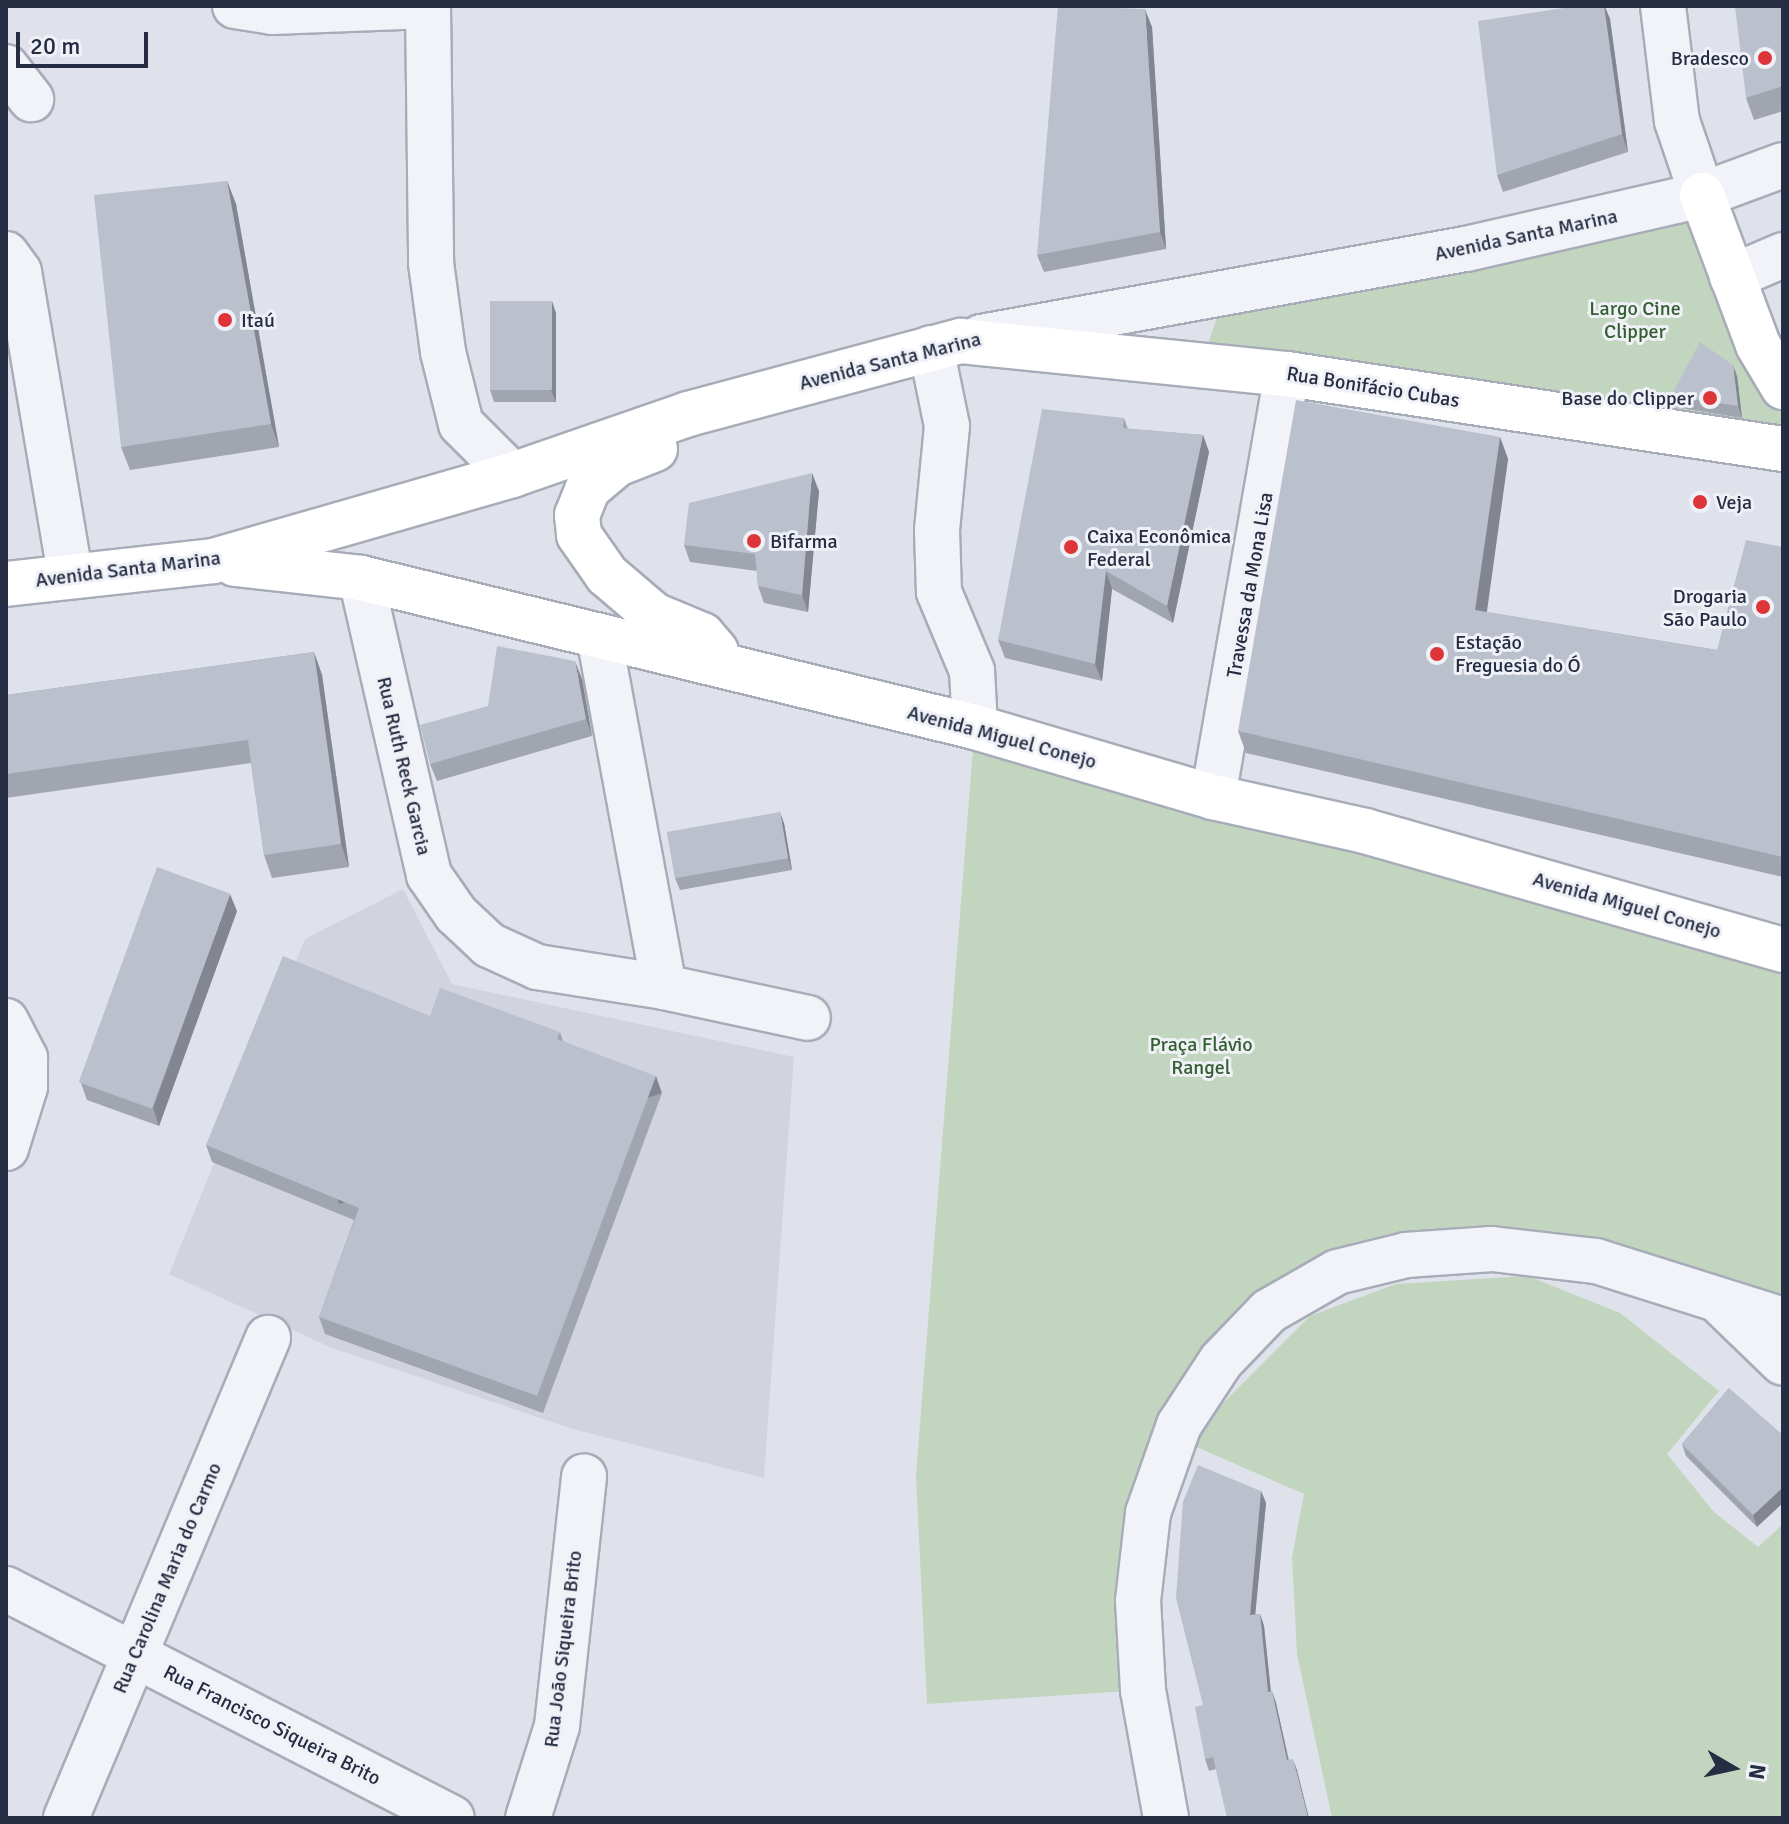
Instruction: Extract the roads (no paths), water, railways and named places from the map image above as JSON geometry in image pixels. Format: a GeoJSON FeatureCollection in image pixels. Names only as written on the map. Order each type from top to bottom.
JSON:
{"type":"FeatureCollection","features":[{"type":"Feature","properties":{"kind":"main road"},"geometry":{"type":"LineString","coordinates":[[1702,195],[1758,345],[1783,387]]}},
{"type":"Feature","properties":{"kind":"main road","name":"Avenida Santa Marina"},"geometry":{"type":"LineString","coordinates":[[6,584],[213,561],[512,475],[688,414],[946,344]]}},
{"type":"Feature","properties":{"kind":"main road","name":"Rua Bonifácio Cubas"},"geometry":{"type":"LineString","coordinates":[[946,344],[1287,374],[1783,449]]}},
{"type":"Feature","properties":{"kind":"main road"},"geometry":{"type":"LineString","coordinates":[[688,414],[670,443],[617,464],[588,488],[577,515],[579,535],[607,575],[654,615],[702,635],[729,667]]}},
{"type":"Feature","properties":{"kind":"main road","name":"Avenida Miguel Conejo"},"geometry":{"type":"LineString","coordinates":[[213,561],[361,578],[975,727],[1213,797],[1365,831],[1783,950]]}},
{"type":"Feature","properties":{"kind":"street"},"geometry":{"type":"LineString","coordinates":[[235,6],[272,12],[428,6],[431,263],[443,352],[461,424],[512,475]]}},
{"type":"Feature","properties":{"kind":"street"},"geometry":{"type":"LineString","coordinates":[[1663,6],[1677,121],[1702,195]]}},
{"type":"Feature","properties":{"kind":"street","name":"Avenida Santa Marina"},"geometry":{"type":"LineString","coordinates":[[946,344],[1466,249],[1702,195],[1783,165]]}},
{"type":"Feature","properties":{"kind":"street"},"geometry":{"type":"LineString","coordinates":[[6,254],[19,272],[70,575]]}},
{"type":"Feature","properties":{"kind":"street"},"geometry":{"type":"LineString","coordinates":[[1732,277],[1783,255]]}},
{"type":"Feature","properties":{"kind":"street"},"geometry":{"type":"LineString","coordinates":[[946,344],[947,426],[937,530],[939,592],[972,671],[975,727]]}},
{"type":"Feature","properties":{"kind":"street","name":"Travessa da Mona Lisa"},"geometry":{"type":"LineString","coordinates":[[1213,797],[1287,374]]}},
{"type":"Feature","properties":{"kind":"street","name":"Rua Ruth Reck Garcia"},"geometry":{"type":"LineString","coordinates":[[361,578],[429,875],[456,914],[489,945],[537,967],[664,987],[808,1018]]}},
{"type":"Feature","properties":{"kind":"street"},"geometry":{"type":"LineString","coordinates":[[599,636],[664,987]]}},
{"type":"Feature","properties":{"kind":"street"},"geometry":{"type":"LineString","coordinates":[[6,1021],[25,1058],[25,1087],[6,1148]]}},
{"type":"Feature","properties":{"kind":"street"},"geometry":{"type":"LineString","coordinates":[[1166,1818],[1143,1690],[1138,1601],[1148,1513],[1179,1425],[1221,1361],[1269,1311],[1337,1272],[1406,1255],[1492,1249],[1596,1261],[1783,1320]]}},
{"type":"Feature","properties":{"kind":"street"},"geometry":{"type":"LineString","coordinates":[[1719,1300],[1783,1363]]}},
{"type":"Feature","properties":{"kind":"street","name":"Rua Carolina Maria do Carmo"},"geometry":{"type":"LineString","coordinates":[[66,1818],[268,1338]]}},
{"type":"Feature","properties":{"kind":"street","name":"Rua João Siqueira Brito"},"geometry":{"type":"LineString","coordinates":[[528,1818],[557,1726],[584,1476]]}},
{"type":"Feature","properties":{"kind":"street","name":"Rua Francisco Siqueira Brito"},"geometry":{"type":"LineString","coordinates":[[6,1589],[452,1818]]}},
{"type":"Feature","properties":{"kind":"place","name":"Bradesco"},"geometry":{"type":"Point","coordinates":[1765,58]}},
{"type":"Feature","properties":{"kind":"place","name":"Itaú"},"geometry":{"type":"Point","coordinates":[225,320]}},
{"type":"Feature","properties":{"kind":"place","name":"Base do Clipper"},"geometry":{"type":"Point","coordinates":[1710,398]}},
{"type":"Feature","properties":{"kind":"place","name":"Veja"},"geometry":{"type":"Point","coordinates":[1700,502]}},
{"type":"Feature","properties":{"kind":"place","name":"Bifarma"},"geometry":{"type":"Point","coordinates":[754,541]}},
{"type":"Feature","properties":{"kind":"place","name":"Caixa Econômica Federal"},"geometry":{"type":"Point","coordinates":[1071,547]}},
{"type":"Feature","properties":{"kind":"place","name":"Drogaria São Paulo"},"geometry":{"type":"Point","coordinates":[1763,607]}},
{"type":"Feature","properties":{"kind":"place","name":"Estação Freguesia do Ó"},"geometry":{"type":"Point","coordinates":[1437,654]}},
{"type":"Feature","properties":{"kind":"park label","name":"Largo Cine Clipper"},"geometry":{"type":"Point","coordinates":[1635,320]}},
{"type":"Feature","properties":{"kind":"park label","name":"Praça Flávio Rangel"},"geometry":{"type":"Point","coordinates":[1201,1056]}}]}
